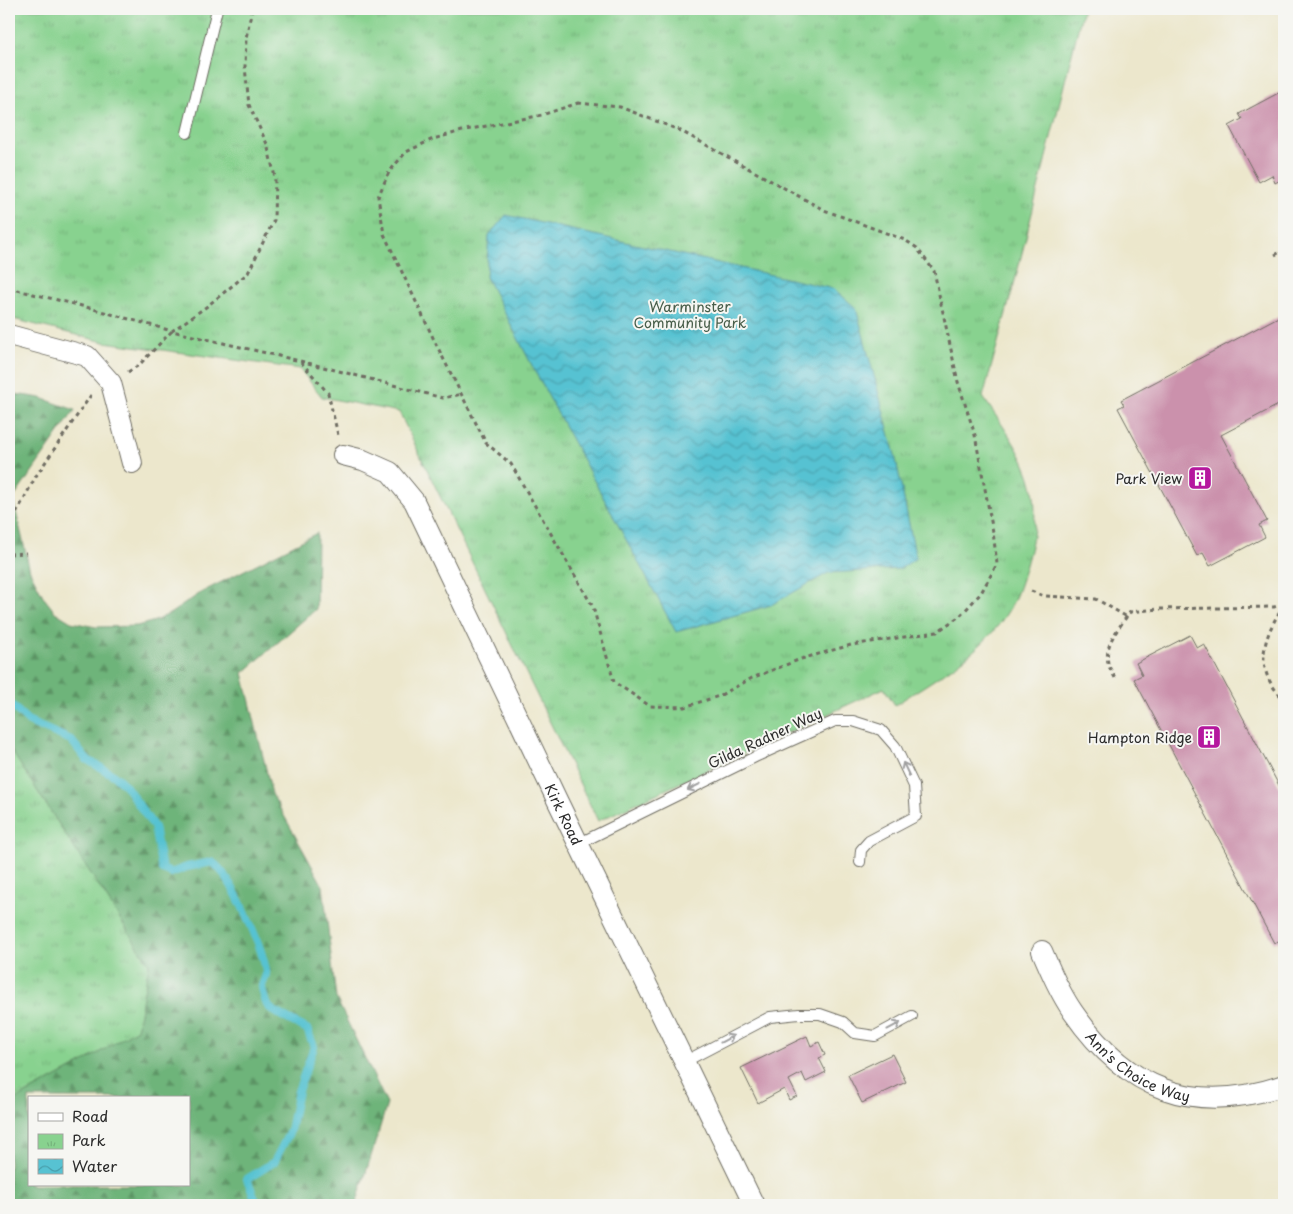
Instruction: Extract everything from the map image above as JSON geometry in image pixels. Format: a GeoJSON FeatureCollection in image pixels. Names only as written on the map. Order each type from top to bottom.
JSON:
{"type":"FeatureCollection","features":[{"type":"Feature","properties":{"kind":"street"},"geometry":{"type":"LineString","coordinates":[[9,335],[87,356],[111,383],[132,463]]}},
{"type":"Feature","properties":{"kind":"street","name":"Kirk Road"},"geometry":{"type":"LineString","coordinates":[[343,456],[363,460],[390,472],[414,501],[754,1205]]}},
{"type":"Feature","properties":{"kind":"street","name":"Ann's Choice Way"},"geometry":{"type":"LineString","coordinates":[[1042,951],[1056,982],[1073,1012],[1108,1055],[1132,1074],[1177,1094],[1202,1097],[1232,1098],[1261,1093],[1284,1085]]}},
{"type":"Feature","properties":{"kind":"lane"},"geometry":{"type":"LineString","coordinates":[[187,133],[217,9]]}},
{"type":"Feature","properties":{"kind":"lane","name":"Gilda Radner Way"},"geometry":{"type":"LineString","coordinates":[[578,844],[755,757],[835,721],[853,721],[881,730],[895,746],[914,786],[916,816],[869,842],[861,850],[860,862]]}},
{"type":"Feature","properties":{"kind":"lane"},"geometry":{"type":"LineString","coordinates":[[684,1062],[770,1017],[820,1014],[842,1022],[855,1033],[875,1036],[912,1016]]}},
{"type":"Feature","properties":{"kind":"path"},"geometry":{"type":"LineString","coordinates":[[9,527],[36,476],[90,396],[139,365],[172,331],[206,307],[248,273],[274,220],[275,178],[267,144],[250,105],[245,67],[246,38],[252,9]]}},
{"type":"Feature","properties":{"kind":"path"},"geometry":{"type":"LineString","coordinates":[[578,103],[620,107],[679,130],[824,210],[905,240],[917,248],[934,271],[958,382],[975,435],[992,524],[997,564],[981,593],[961,615],[937,632],[851,645],[800,659],[752,678],[719,696],[684,707],[650,706],[614,682],[593,608],[511,464],[486,443],[462,394],[410,293],[384,234],[378,197],[389,172],[406,152],[433,139],[466,130],[542,115],[578,103]]}},
{"type":"Feature","properties":{"kind":"path"},"geometry":{"type":"LineString","coordinates":[[1275,255],[1284,250]]}},
{"type":"Feature","properties":{"kind":"path"},"geometry":{"type":"LineString","coordinates":[[9,288],[86,306],[172,331],[443,398],[462,394]]}},
{"type":"Feature","properties":{"kind":"path"},"geometry":{"type":"LineString","coordinates":[[300,362],[328,393],[343,456]]}},
{"type":"Feature","properties":{"kind":"path"},"geometry":{"type":"LineString","coordinates":[[9,554],[26,553]]}},
{"type":"Feature","properties":{"kind":"path"},"geometry":{"type":"LineString","coordinates":[[1031,591],[1044,596],[1096,599],[1127,617]]}},
{"type":"Feature","properties":{"kind":"path"},"geometry":{"type":"LineString","coordinates":[[1115,678],[1108,663],[1108,650],[1116,631],[1130,612],[1274,607],[1284,604]]}},
{"type":"Feature","properties":{"kind":"path"},"geometry":{"type":"LineString","coordinates":[[1284,604],[1274,620],[1263,657],[1265,670],[1270,681],[1284,699]]}},
{"type":"Feature","properties":{"kind":"green space","name":"Warminster Community Park"},"geometry":{"type":"Polygon","coordinates":[[[9,9],[1083,9],[1017,273],[983,397],[1019,452],[1028,472],[1035,502],[1031,544],[1021,582],[1010,608],[987,638],[959,663],[895,705],[884,688],[598,821],[399,412],[322,397],[300,369],[104,342],[9,318],[9,9]]]}},
{"type":"Feature","properties":{"kind":"green space"},"geometry":{"type":"Polygon","coordinates":[[[9,393],[41,398],[75,410],[13,499],[30,571],[44,598],[55,612],[71,622],[96,627],[137,626],[155,621],[171,613],[202,592],[317,533],[316,609],[243,673],[272,794],[323,886],[336,998],[387,1104],[356,1205],[9,1205],[9,1103],[82,1063],[137,1029],[149,964],[9,747],[9,393]]]}},
{"type":"Feature","properties":{"kind":"green space"},"geometry":{"type":"Polygon","coordinates":[[[9,747],[149,964],[137,1029],[82,1063],[9,1103],[9,747]]]}},
{"type":"Feature","properties":{"kind":"water"},"geometry":{"type":"Polygon","coordinates":[[[506,215],[834,289],[856,308],[895,455],[916,558],[900,569],[828,573],[771,605],[676,632],[486,277],[489,235],[506,215]]]}},
{"type":"Feature","properties":{"kind":"building"},"geometry":{"type":"Polygon","coordinates":[[[1284,90],[1284,178],[1275,183],[1272,175],[1259,182],[1229,126],[1242,119],[1239,114],[1284,90]]]}},
{"type":"Feature","properties":{"kind":"building","name":"Park View"},"geometry":{"type":"Polygon","coordinates":[[[1284,314],[1284,402],[1221,435],[1267,521],[1259,525],[1265,537],[1210,566],[1203,553],[1197,556],[1118,408],[1124,405],[1121,400],[1284,314]]]}},
{"type":"Feature","properties":{"kind":"building","name":"Hampton Ridge"},"geometry":{"type":"Polygon","coordinates":[[[1190,635],[1197,648],[1204,644],[1284,795],[1284,943],[1280,945],[1278,941],[1274,943],[1134,679],[1142,675],[1136,663],[1190,635]]]}},
{"type":"Feature","properties":{"kind":"building"},"geometry":{"type":"Polygon","coordinates":[[[807,1036],[811,1046],[819,1042],[825,1055],[819,1058],[826,1072],[806,1082],[802,1073],[789,1080],[797,1096],[789,1100],[784,1089],[758,1103],[741,1068],[807,1036]]]}},
{"type":"Feature","properties":{"kind":"building"},"geometry":{"type":"Polygon","coordinates":[[[892,1054],[906,1082],[862,1103],[848,1075],[892,1054]]]}},
{"type":"Feature","properties":{"kind":"waterway"},"geometry":{"type":"LineString","coordinates":[[9,703],[29,722],[71,740],[86,759],[115,776],[125,785],[154,827],[162,869],[171,873],[187,867],[212,862],[220,869],[237,896],[259,946],[266,971],[262,986],[267,1005],[280,1015],[307,1029],[314,1047],[298,1091],[290,1131],[274,1162],[247,1179],[258,1205]]}},
{"type":"Feature","properties":{"kind":"place","name":"Park View"},"geometry":{"type":"Point","coordinates":[1200,478]}},
{"type":"Feature","properties":{"kind":"place","name":"Hampton Ridge"},"geometry":{"type":"Point","coordinates":[1209,737]}}]}
